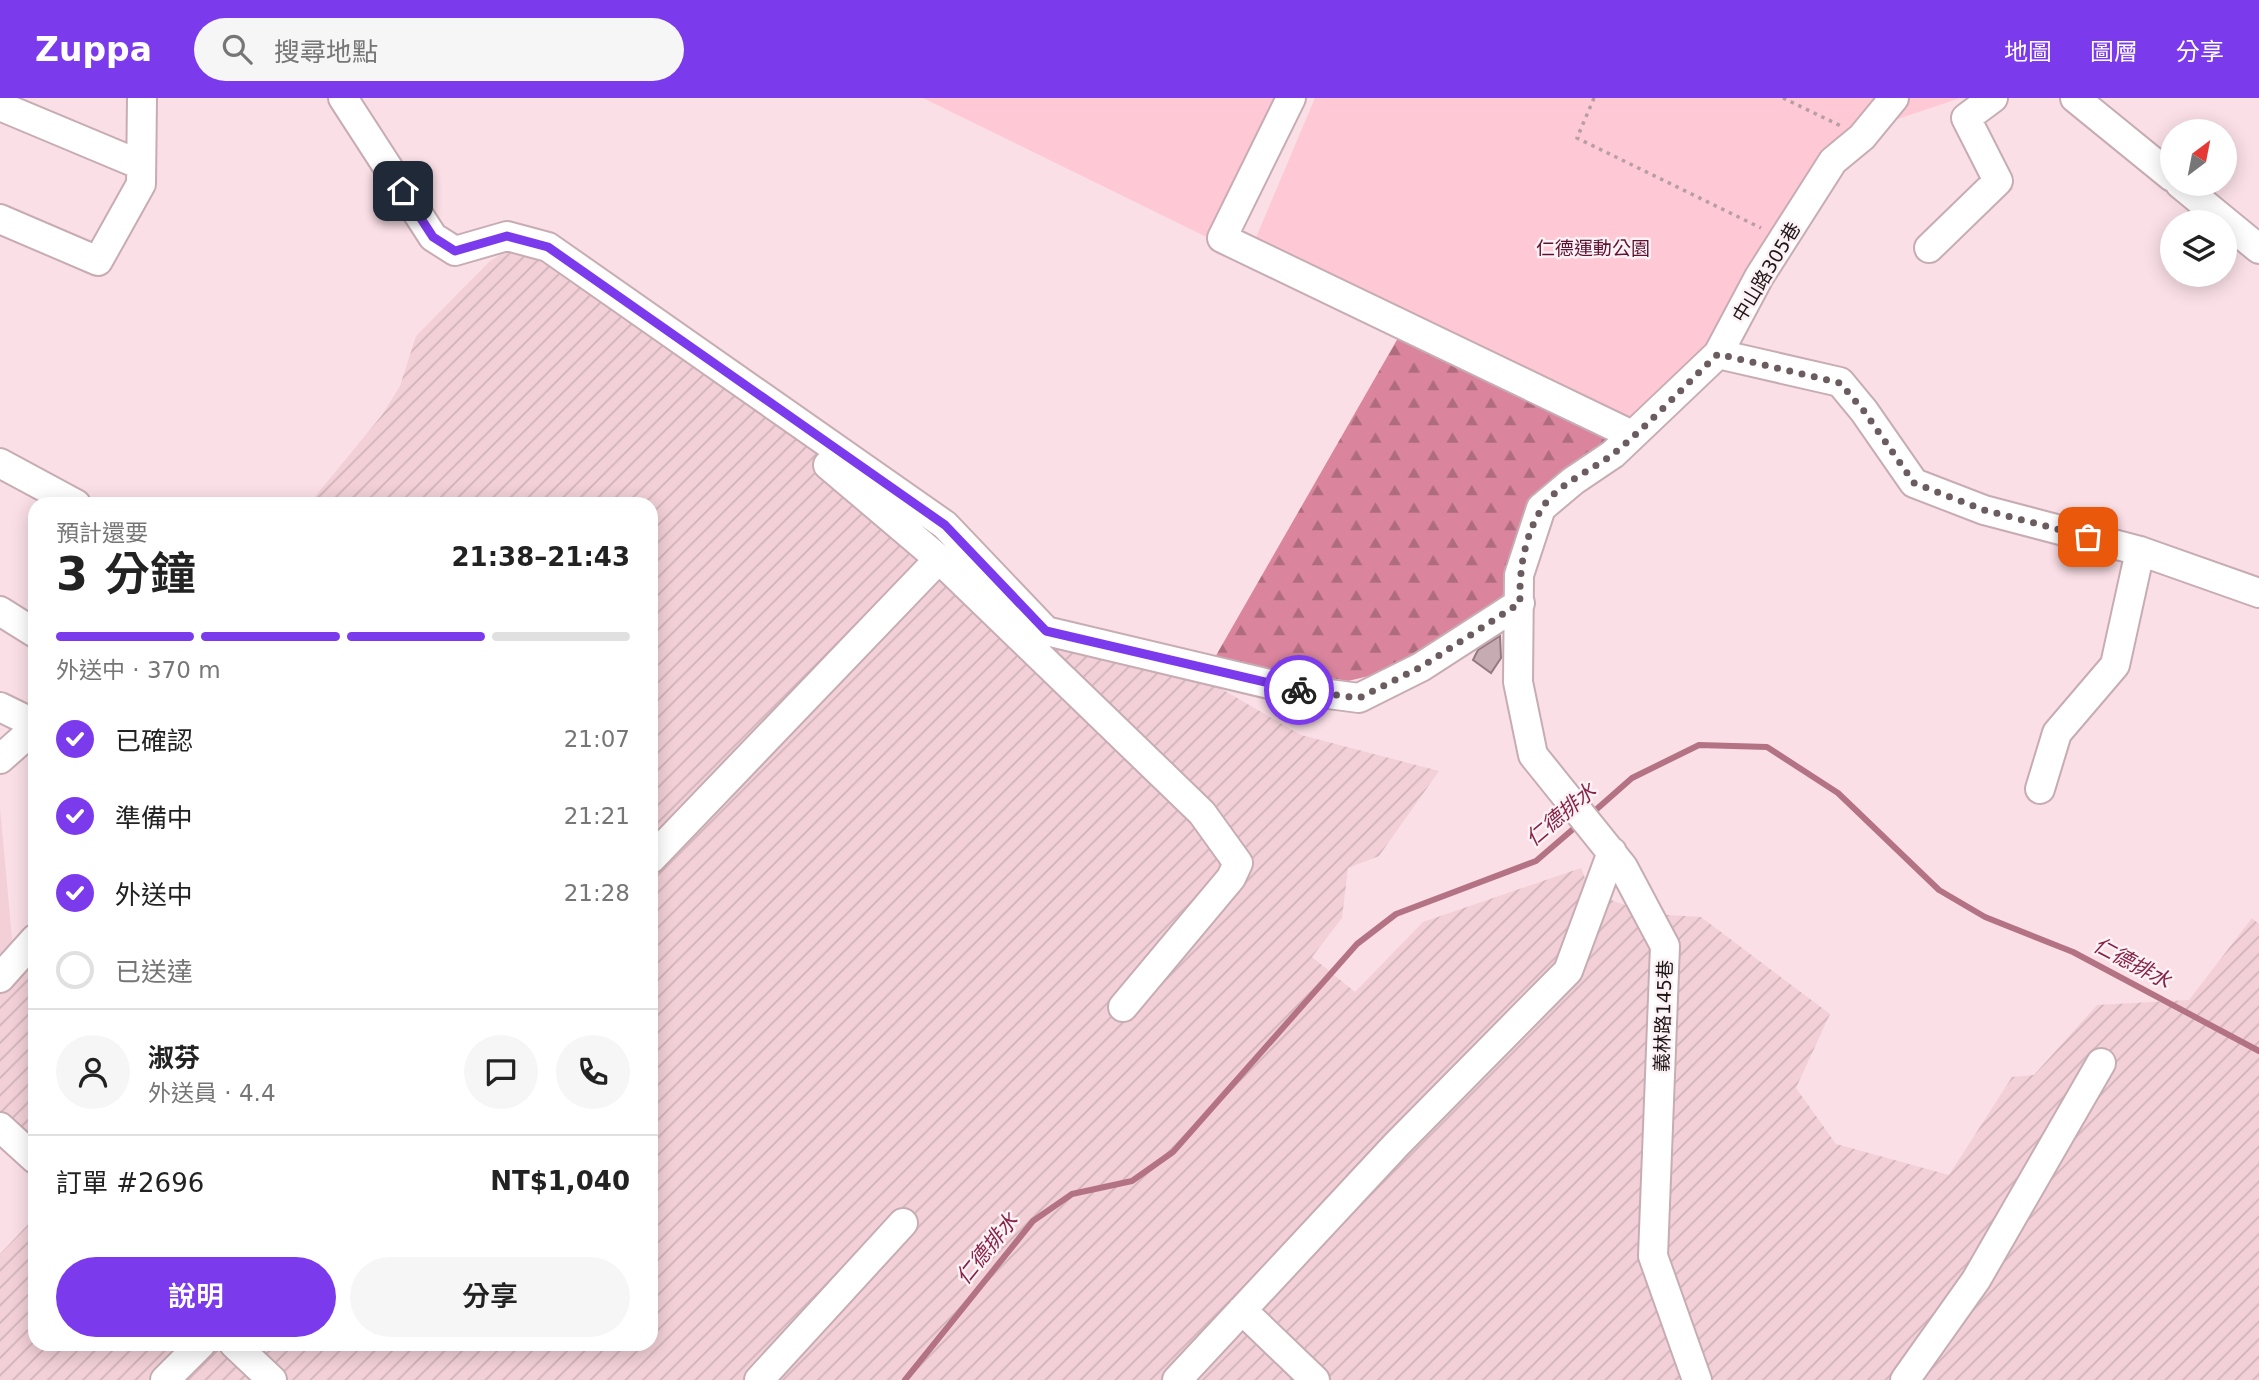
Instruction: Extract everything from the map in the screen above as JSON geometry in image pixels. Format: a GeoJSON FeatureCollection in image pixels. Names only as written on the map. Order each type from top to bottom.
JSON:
{"type":"FeatureCollection","features":[{"type":"Feature","properties":{"kind":"street"},"geometry":{"type":"LineString","coordinates":[[0,219],[98,261],[141,184],[142,98]]}},
{"type":"Feature","properties":{"kind":"street"},"geometry":{"type":"LineString","coordinates":[[343,98],[433,237],[455,251],[507,236],[548,247],[945,525],[1046,631],[1290,689],[1359,698],[1421,667],[1520,603]]}},
{"type":"Feature","properties":{"kind":"street"},"geometry":{"type":"LineString","coordinates":[[1291,98],[1222,238],[1632,435]]}},
{"type":"Feature","properties":{"kind":"street","name":"中山路305巷"},"geometry":{"type":"LineString","coordinates":[[1520,603],[1519,575],[1529,537],[1541,508],[1573,481],[1613,454],[1718,354],[1759,277],[1833,161],[1862,137],[1894,98]]}},
{"type":"Feature","properties":{"kind":"street"},"geometry":{"type":"LineString","coordinates":[[1929,248],[1998,181],[1966,118],[1993,98]]}},
{"type":"Feature","properties":{"kind":"street"},"geometry":{"type":"LineString","coordinates":[[2075,98],[2160,167]]}},
{"type":"Feature","properties":{"kind":"street"},"geometry":{"type":"LineString","coordinates":[[1,111],[141,165]]}},
{"type":"Feature","properties":{"kind":"street"},"geometry":{"type":"LineString","coordinates":[[2195,196],[2259,249]]}},
{"type":"Feature","properties":{"kind":"street"},"geometry":{"type":"LineString","coordinates":[[1718,354],[1840,383],[1864,411],[1914,483],[1984,510],[2140,551],[2259,593]]}},
{"type":"Feature","properties":{"kind":"street"},"geometry":{"type":"LineString","coordinates":[[0,463],[63,497]]}},
{"type":"Feature","properties":{"kind":"street"},"geometry":{"type":"LineString","coordinates":[[828,465],[939,559],[1202,813],[1238,863],[1231,878],[1123,1007]]}},
{"type":"Feature","properties":{"kind":"street"},"geometry":{"type":"LineString","coordinates":[[2039,789],[2057,733],[2115,665],[2140,551]]}},
{"type":"Feature","properties":{"kind":"street"},"geometry":{"type":"LineString","coordinates":[[658,852],[939,559]]}},
{"type":"Feature","properties":{"kind":"street","name":"義林路145巷"},"geometry":{"type":"LineString","coordinates":[[1520,603],[1518,682],[1533,755],[1612,852],[1665,946],[1653,1256],[1697,1380]]}},
{"type":"Feature","properties":{"kind":"street"},"geometry":{"type":"LineString","coordinates":[[0,611],[28,629]]}},
{"type":"Feature","properties":{"kind":"street"},"geometry":{"type":"LineString","coordinates":[[0,706],[28,722]]}},
{"type":"Feature","properties":{"kind":"street"},"geometry":{"type":"LineString","coordinates":[[0,759],[28,733]]}},
{"type":"Feature","properties":{"kind":"street"},"geometry":{"type":"LineString","coordinates":[[1177,1380],[1397,1144],[1568,971],[1612,852]]}},
{"type":"Feature","properties":{"kind":"street"},"geometry":{"type":"LineString","coordinates":[[0,978],[28,947]]}},
{"type":"Feature","properties":{"kind":"street"},"geometry":{"type":"LineString","coordinates":[[1905,1380],[1976,1280],[2102,1063]]}},
{"type":"Feature","properties":{"kind":"street"},"geometry":{"type":"LineString","coordinates":[[0,1127],[28,1153]]}},
{"type":"Feature","properties":{"kind":"street"},"geometry":{"type":"LineString","coordinates":[[759,1380],[903,1223]]}},
{"type":"Feature","properties":{"kind":"street"},"geometry":{"type":"LineString","coordinates":[[1242,1310],[1315,1380]]}},
{"type":"Feature","properties":{"kind":"street"},"geometry":{"type":"LineString","coordinates":[[165,1380],[194,1351]]}},
{"type":"Feature","properties":{"kind":"street"},"geometry":{"type":"LineString","coordinates":[[241,1351],[272,1380]]}},
{"type":"Feature","properties":{"kind":"path"},"geometry":{"type":"LineString","coordinates":[[1594,98],[1577,138],[1785,240]]}},
{"type":"Feature","properties":{"kind":"path"},"geometry":{"type":"LineString","coordinates":[[1783,98],[1862,137]]}},
{"type":"Feature","properties":{"kind":"shaded area"},"geometry":{"type":"Polygon","coordinates":[[[512,247],[543,258],[865,471],[1021,599],[1102,643],[1156,651],[1301,735],[1439,771],[1379,856],[1348,868],[1342,918],[1312,957],[1355,992],[1423,922],[1581,868],[1591,893],[1651,914],[1701,917],[1830,1014],[1796,1088],[1836,1144],[1949,1175],[2012,1077],[2034,1075],[2097,1005],[2189,1000],[2252,918],[2259,924],[2259,1380],[0,1380],[0,1254],[28,1224],[28,1351],[658,1351],[658,497],[315,497],[382,415],[400,386],[416,336],[490,261],[512,247]]]}},
{"type":"Feature","properties":{"kind":"shaded area"},"geometry":{"type":"Polygon","coordinates":[[[0,808],[13,949],[0,963],[0,808]]]}},
{"type":"Feature","properties":{"kind":"shaded area"},"geometry":{"type":"Polygon","coordinates":[[[28,933],[28,1164],[0,1142],[0,963],[28,933]]]}},
{"type":"Feature","properties":{"kind":"green space"},"geometry":{"type":"Polygon","coordinates":[[[923,98],[1302,98],[1229,248],[923,98]]]}},
{"type":"Feature","properties":{"kind":"green space","name":"仁德運動公園"},"geometry":{"type":"Polygon","coordinates":[[[1315,98],[1898,98],[1683,385],[1627,434],[1252,247],[1315,98]]]}},
{"type":"Feature","properties":{"kind":"green space"},"geometry":{"type":"Polygon","coordinates":[[[1907,98],[1960,98],[1886,123],[1907,98]]]}},
{"type":"Feature","properties":{"kind":"green space"},"geometry":{"type":"Polygon","coordinates":[[[1402,331],[1610,441],[1542,506],[1499,603],[1394,670],[1348,681],[1214,659],[1402,331]]]}},
{"type":"Feature","properties":{"kind":"building"},"geometry":{"type":"Polygon","coordinates":[[[1500,636],[1501,658],[1491,673],[1473,660],[1478,650],[1500,636]]]}},
{"type":"Feature","properties":{"kind":"waterway","name":"仁德排水"},"geometry":{"type":"LineString","coordinates":[[1590,815],[1632,778],[1699,745],[1767,747],[1838,793],[1939,890],[1985,917],[2073,952],[2259,1051]]}},
{"type":"Feature","properties":{"kind":"waterway","name":"仁德排水"},"geometry":{"type":"LineString","coordinates":[[905,1380],[1033,1221],[1072,1194],[1132,1181],[1173,1152],[1357,944],[1396,914],[1536,861],[1579,824]]}},
{"type":"Feature","properties":{"kind":"way so far"},"geometry":{"type":"LineString","coordinates":[[1299,690],[1359,698],[1421,667],[1520,603],[1519,575],[1529,537],[1541,508],[1573,481],[1613,454],[1718,354],[1840,383],[1864,411],[1914,483],[1984,510],[2088,537]]}},
{"type":"Feature","properties":{"kind":"route"},"geometry":{"type":"LineString","coordinates":[[403,191],[433,237],[455,251],[507,236],[548,247],[945,525],[1046,631],[1299,690]]}}]}
